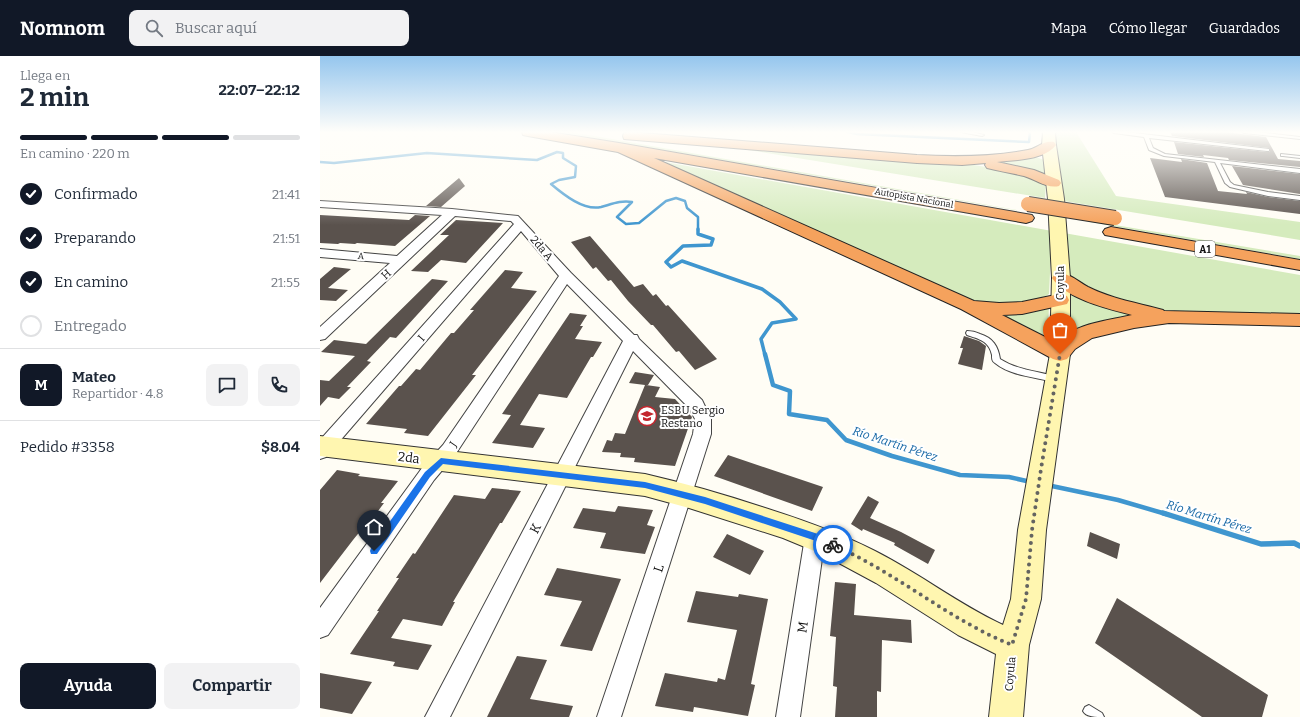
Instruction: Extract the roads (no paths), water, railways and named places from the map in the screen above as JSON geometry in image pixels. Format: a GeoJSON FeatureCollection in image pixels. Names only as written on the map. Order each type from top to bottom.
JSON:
{"type":"FeatureCollection","features":[{"type":"Feature","properties":{"kind":"highway"},"geometry":{"type":"LineString","coordinates":[[668,163],[968,305],[1060,354],[1068,344],[1085,333],[1134,322],[1169,317],[1300,320]]}},
{"type":"Feature","properties":{"kind":"highway","name":"Autopista Nacional"},"geometry":{"type":"LineString","coordinates":[[746,163],[1113,225],[1300,250]]}},
{"type":"Feature","properties":{"kind":"highway"},"geometry":{"type":"LineString","coordinates":[[974,163],[1009,168],[1029,173],[1054,183]]}},
{"type":"Feature","properties":{"kind":"highway","name":"Autopista Nacional"},"geometry":{"type":"LineString","coordinates":[[1012,202],[1027,211]]}},
{"type":"Feature","properties":{"kind":"highway","name":"Autopista Nacional"},"geometry":{"type":"LineString","coordinates":[[1113,225],[1300,265]]}},
{"type":"Feature","properties":{"kind":"highway"},"geometry":{"type":"LineString","coordinates":[[1061,278],[1074,288],[1113,304],[1169,317]]}},
{"type":"Feature","properties":{"kind":"highway"},"geometry":{"type":"LineString","coordinates":[[968,305],[1000,308],[1022,308],[1060,300]]}},
{"type":"Feature","properties":{"kind":"street","name":"Coyula"},"geometry":{"type":"LineString","coordinates":[[1006,717],[1012,645],[1026,599],[1035,510],[1054,379],[1060,354],[1061,278],[1052,163]]}},
{"type":"Feature","properties":{"kind":"street","name":"2da A"},"geometry":{"type":"LineString","coordinates":[[320,204],[452,212],[514,218],[521,224],[566,276],[696,404],[703,419]]}},
{"type":"Feature","properties":{"kind":"street","name":"H"},"geometry":{"type":"LineString","coordinates":[[320,335],[452,212]]}},
{"type":"Feature","properties":{"kind":"street","name":"I"},"geometry":{"type":"LineString","coordinates":[[322,448],[521,224]]}},
{"type":"Feature","properties":{"kind":"street","name":"A"},"geometry":{"type":"LineString","coordinates":[[320,253],[401,260]]}},
{"type":"Feature","properties":{"kind":"street","name":"J"},"geometry":{"type":"LineString","coordinates":[[320,628],[428,474],[441,461],[566,276]]}},
{"type":"Feature","properties":{"kind":"street"},"geometry":{"type":"LineString","coordinates":[[320,317],[338,318]]}},
{"type":"Feature","properties":{"kind":"street","name":"K"},"geometry":{"type":"LineString","coordinates":[[437,717],[632,340]]}},
{"type":"Feature","properties":{"kind":"street","name":"L"},"geometry":{"type":"LineString","coordinates":[[609,717],[702,434],[703,419]]}},
{"type":"Feature","properties":{"kind":"street","name":"2da"},"geometry":{"type":"LineString","coordinates":[[322,448],[645,485],[683,494],[815,537],[844,550],[882,570],[988,635],[1012,645]]}},
{"type":"Feature","properties":{"kind":"street","name":"M"},"geometry":{"type":"LineString","coordinates":[[788,717],[815,537]]}},
{"type":"Feature","properties":{"kind":"lane"},"geometry":{"type":"LineString","coordinates":[[1217,163],[1228,183],[1232,186],[1268,194],[1300,198]]}},
{"type":"Feature","properties":{"kind":"lane"},"geometry":{"type":"LineString","coordinates":[[1225,163],[1300,171]]}},
{"type":"Feature","properties":{"kind":"lane"},"geometry":{"type":"LineString","coordinates":[[970,333],[986,338],[992,342],[996,360],[1011,370],[1054,379]]}},
{"type":"Feature","properties":{"kind":"waterway","name":"Río Martín Pérez"},"geometry":{"type":"LineString","coordinates":[[571,163],[576,166],[575,177],[559,180],[551,184],[574,201],[588,207],[595,208],[620,202],[632,202],[617,217],[626,224],[639,223],[666,201],[676,198],[685,201],[687,208],[698,217],[698,234],[713,239],[711,245],[683,246],[666,262],[671,267],[682,261],[762,289],[780,302],[796,319],[772,323],[761,339],[765,355]]}},
{"type":"Feature","properties":{"kind":"waterway","name":"Río Martín Pérez"},"geometry":{"type":"LineString","coordinates":[[765,354],[773,385],[790,391],[789,414],[827,420],[846,440],[892,456],[960,475],[1009,477],[1031,482]]}},
{"type":"Feature","properties":{"kind":"waterway","name":"Río Martín Pérez"},"geometry":{"type":"LineString","coordinates":[[1047,485],[1118,500],[1166,514]]}},
{"type":"Feature","properties":{"kind":"waterway","name":"Río Martín Pérez"},"geometry":{"type":"LineString","coordinates":[[1163,513],[1261,544],[1294,543],[1300,546]]}},
{"type":"Feature","properties":{"kind":"place","name":"ESBU Sergio Restano"},"geometry":{"type":"Point","coordinates":[647,416]}}]}
